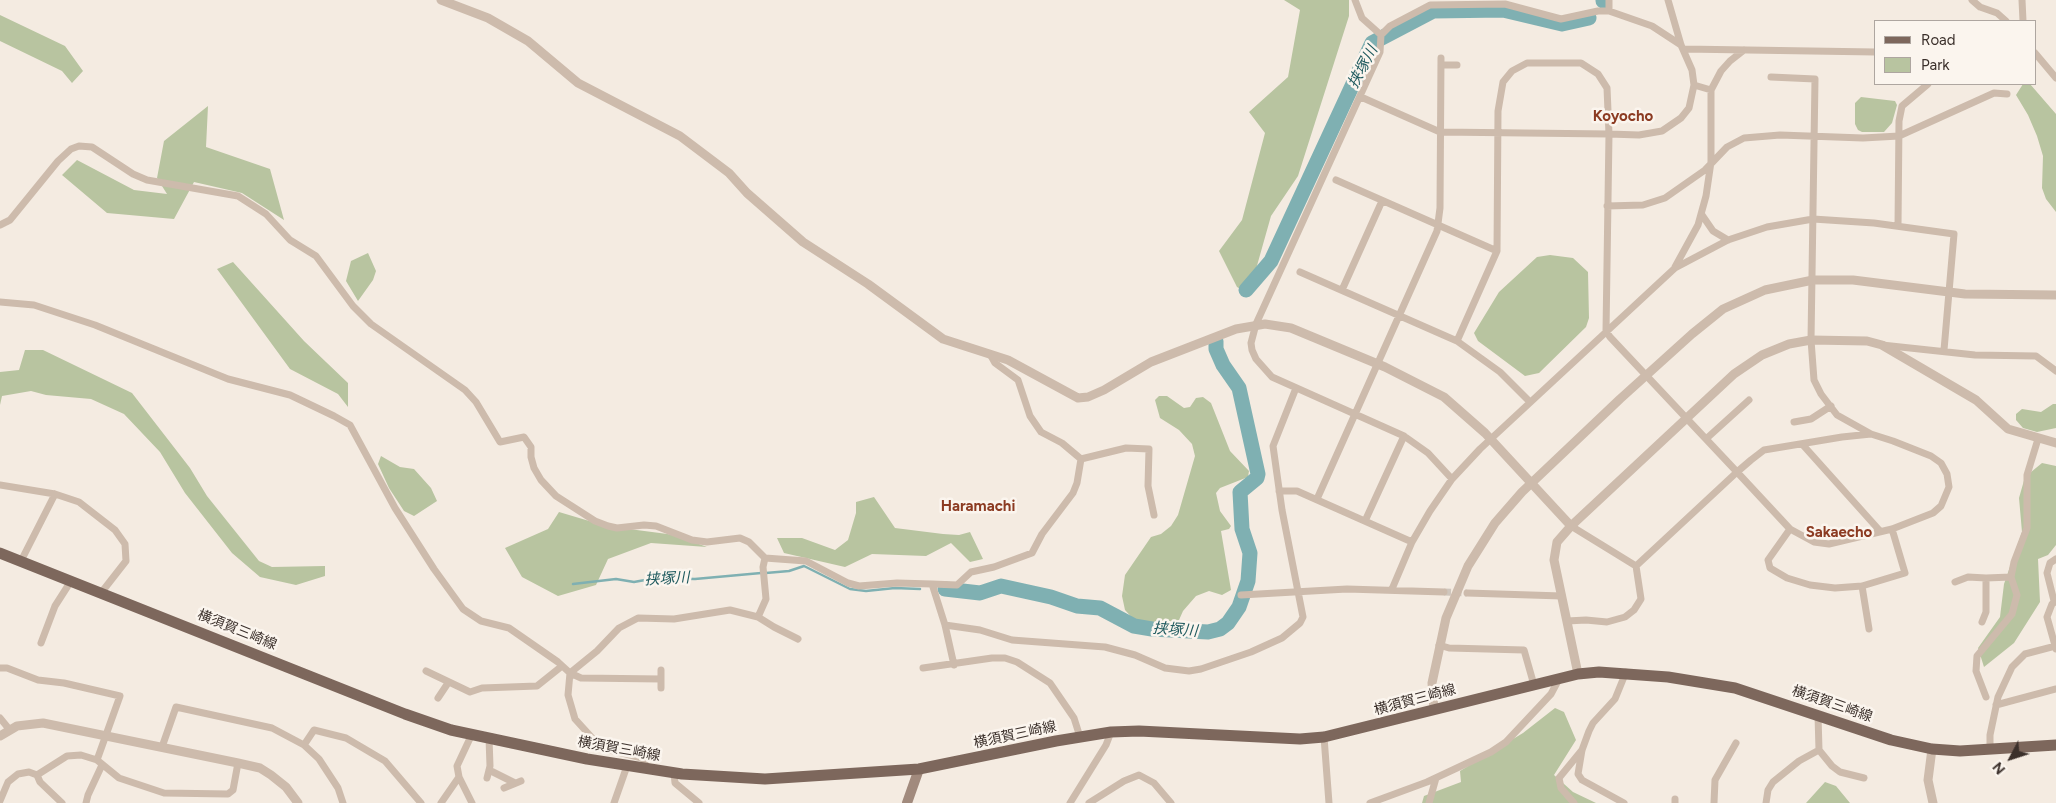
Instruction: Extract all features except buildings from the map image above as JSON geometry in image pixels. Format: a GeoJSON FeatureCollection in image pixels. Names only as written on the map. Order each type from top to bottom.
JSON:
{"type":"FeatureCollection","features":[{"type":"Feature","properties":{"kind":"main road","name":"横須賀三崎線"},"geometry":{"type":"LineString","coordinates":[[0,553],[405,714],[489,738],[627,766],[674,773],[765,779],[919,770],[1111,732],[1139,731],[1300,739],[1324,737],[1578,674],[1626,672],[1721,685],[1760,694],[1896,741],[1932,749],[1990,749],[2056,745]]}},
{"type":"Feature","properties":{"kind":"main road"},"geometry":{"type":"LineString","coordinates":[[907,803],[919,770]]}},
{"type":"Feature","properties":{"kind":"street"},"geometry":{"type":"LineString","coordinates":[[441,0],[488,18],[528,41],[578,83],[680,136],[729,173],[747,193],[803,242],[868,284],[943,338],[1008,360],[1069,395],[1088,397],[1151,362],[1218,335],[1256,324],[1278,325],[1304,332],[1424,385],[1444,397],[1468,417],[1571,526],[1636,566],[1641,598],[1634,610],[1624,617],[1607,622],[1567,621]]}},
{"type":"Feature","properties":{"kind":"street"},"geometry":{"type":"LineString","coordinates":[[1355,0],[1362,18],[1381,38]]}},
{"type":"Feature","properties":{"kind":"street"},"geometry":{"type":"LineString","coordinates":[[1609,11],[1610,0]]}},
{"type":"Feature","properties":{"kind":"street"},"geometry":{"type":"LineString","coordinates":[[1360,97],[1440,132],[1653,134],[1670,127],[1681,118],[1689,108],[1694,85],[1692,70],[1682,47],[1668,0]]}},
{"type":"Feature","properties":{"kind":"street"},"geometry":{"type":"LineString","coordinates":[[1972,0],[1980,7],[1997,13],[2005,20]]}},
{"type":"Feature","properties":{"kind":"street"},"geometry":{"type":"LineString","coordinates":[[2022,0],[2023,20]]}},
{"type":"Feature","properties":{"kind":"street"},"geometry":{"type":"LineString","coordinates":[[1452,479],[1428,453],[1404,436],[1272,377],[1256,359],[1251,343],[1256,324],[1360,97],[1381,38],[1390,26],[1426,6],[1441,2],[1505,4],[1561,19],[1598,11],[1609,11],[1652,26],[1682,47],[1874,52]]}},
{"type":"Feature","properties":{"kind":"street"},"geometry":{"type":"LineString","coordinates":[[1675,268],[1702,215],[1711,162],[1711,90],[1721,71],[1730,60],[1744,50]]}},
{"type":"Feature","properties":{"kind":"street"},"geometry":{"type":"LineString","coordinates":[[2036,54],[2056,78]]}},
{"type":"Feature","properties":{"kind":"street"},"geometry":{"type":"LineString","coordinates":[[1457,341],[1496,251],[1499,96],[1503,82],[1519,66],[1547,61],[1582,63],[1598,74],[1607,88],[1609,98],[1606,331],[1790,529],[1814,542],[1829,544],[1846,542],[1892,529],[1932,513],[1941,506],[1949,487],[1947,474],[1941,463],[1931,456],[1871,434],[1845,421],[1830,406],[1814,380],[1811,340],[1815,80],[1771,77]]}},
{"type":"Feature","properties":{"kind":"street"},"geometry":{"type":"LineString","coordinates":[[1317,499],[1400,316],[1438,226],[1441,62],[1457,65]]}},
{"type":"Feature","properties":{"kind":"street"},"geometry":{"type":"LineString","coordinates":[[1694,85],[1711,90]]}},
{"type":"Feature","properties":{"kind":"street"},"geometry":{"type":"LineString","coordinates":[[1898,226],[1899,120],[1902,106],[1927,85]]}},
{"type":"Feature","properties":{"kind":"street"},"geometry":{"type":"LineString","coordinates":[[1607,206],[1643,205],[1665,198],[1696,177],[1727,147],[1744,138],[1780,135],[1863,138],[1899,136],[1994,92],[2007,94]]}},
{"type":"Feature","properties":{"kind":"street"},"geometry":{"type":"LineString","coordinates":[[0,225],[10,220],[62,157],[79,146],[92,147],[133,174],[146,180],[238,196],[266,214],[290,240],[316,256],[353,306],[371,324],[465,390],[476,402],[500,442],[524,437],[531,447],[534,468],[541,480],[556,496],[595,521],[617,528],[644,525],[656,526],[692,540],[707,542],[740,538],[749,542],[765,558],[806,561],[848,583],[859,586],[897,583],[956,585],[971,572],[994,567],[1032,554],[1042,534],[1073,493],[1081,467],[1081,459],[1062,443],[1041,432],[1030,416],[1018,380],[994,362],[990,354]]}},
{"type":"Feature","properties":{"kind":"street"},"geometry":{"type":"LineString","coordinates":[[1336,180],[1496,251]]}},
{"type":"Feature","properties":{"kind":"street"},"geometry":{"type":"LineString","coordinates":[[1342,290],[1382,201]]}},
{"type":"Feature","properties":{"kind":"street"},"geometry":{"type":"LineString","coordinates":[[1702,215],[1713,231],[1728,240]]}},
{"type":"Feature","properties":{"kind":"street"},"geometry":{"type":"LineString","coordinates":[[1392,590],[1412,542],[1452,479],[1490,439],[1675,268],[1728,240],[1767,227],[1813,219],[1851,220],[1954,234],[1944,350]]}},
{"type":"Feature","properties":{"kind":"street"},"geometry":{"type":"LineString","coordinates":[[1300,272],[1457,341],[1500,372],[1530,402]]}},
{"type":"Feature","properties":{"kind":"street"},"geometry":{"type":"LineString","coordinates":[[1434,710],[1432,683],[1439,645],[1451,604],[1474,554],[1495,523],[1531,483],[1646,375],[1707,320],[1723,309],[1765,290],[1813,280],[1853,280],[1950,292],[2056,296]]}},
{"type":"Feature","properties":{"kind":"street"},"geometry":{"type":"LineString","coordinates":[[0,302],[34,306],[95,326],[228,379],[290,395],[350,425],[395,508],[434,569],[463,609],[481,621],[509,628],[570,673],[581,678],[661,680]]}},
{"type":"Feature","properties":{"kind":"street"},"geometry":{"type":"LineString","coordinates":[[1578,674],[1554,554],[1558,542],[1571,526],[1750,362],[1775,349],[1811,340],[1867,341],[1882,345],[1975,354],[2036,356],[2056,371]]}},
{"type":"Feature","properties":{"kind":"street"},"geometry":{"type":"LineString","coordinates":[[1882,345],[1976,400],[2008,429],[2056,443]]}},
{"type":"Feature","properties":{"kind":"street"},"geometry":{"type":"LineString","coordinates":[[945,625],[980,630],[1012,640],[1105,647],[1135,654],[1165,668],[1195,670],[1270,644],[1294,628],[1303,617],[1279,491],[1273,446],[1296,388]]}},
{"type":"Feature","properties":{"kind":"street"},"geometry":{"type":"LineString","coordinates":[[1706,439],[1749,400]]}},
{"type":"Feature","properties":{"kind":"street"},"geometry":{"type":"LineString","coordinates":[[1794,422],[1811,419],[1830,406]]}},
{"type":"Feature","properties":{"kind":"street"},"geometry":{"type":"LineString","coordinates":[[1636,566],[1737,472],[1764,450],[1871,434]]}},
{"type":"Feature","properties":{"kind":"street"},"geometry":{"type":"LineString","coordinates":[[1365,520],[1404,436]]}},
{"type":"Feature","properties":{"kind":"street"},"geometry":{"type":"LineString","coordinates":[[1986,698],[1976,670],[1978,656],[2012,614],[2017,595],[2011,577],[2014,562],[2028,528],[2027,475],[2038,439]]}},
{"type":"Feature","properties":{"kind":"street"},"geometry":{"type":"LineString","coordinates":[[1802,444],[1880,531]]}},
{"type":"Feature","properties":{"kind":"street"},"geometry":{"type":"LineString","coordinates":[[1081,459],[1126,448],[1149,449],[1148,493],[1154,515]]}},
{"type":"Feature","properties":{"kind":"street"},"geometry":{"type":"LineString","coordinates":[[0,485],[55,494],[79,502],[115,530],[125,544],[126,561],[101,593]]}},
{"type":"Feature","properties":{"kind":"street"},"geometry":{"type":"LineString","coordinates":[[1279,491],[1297,491],[1412,542]]}},
{"type":"Feature","properties":{"kind":"street"},"geometry":{"type":"LineString","coordinates":[[21,561],[55,494]]}},
{"type":"Feature","properties":{"kind":"street"},"geometry":{"type":"LineString","coordinates":[[1790,529],[1768,560],[1770,568],[1787,578],[1810,585],[1835,588],[1862,586],[1905,573],[1892,529]]}},
{"type":"Feature","properties":{"kind":"street"},"geometry":{"type":"LineString","coordinates":[[758,617],[766,599],[763,567],[765,558]]}},
{"type":"Feature","properties":{"kind":"street"},"geometry":{"type":"LineString","coordinates":[[1990,749],[1990,736],[1996,705],[2006,676],[2018,659],[2025,654],[2056,647],[2047,617],[2055,601],[2047,573],[2050,563],[2056,559]]}},
{"type":"Feature","properties":{"kind":"street"},"geometry":{"type":"LineString","coordinates":[[1955,582],[1968,577],[2011,577]]}},
{"type":"Feature","properties":{"kind":"street"},"geometry":{"type":"LineString","coordinates":[[1982,622],[1986,612],[1986,578]]}},
{"type":"Feature","properties":{"kind":"street"},"geometry":{"type":"LineString","coordinates":[[40,643],[55,606],[71,581]]}},
{"type":"Feature","properties":{"kind":"street"},"geometry":{"type":"LineString","coordinates":[[932,584],[945,625],[954,664]]}},
{"type":"Feature","properties":{"kind":"street"},"geometry":{"type":"LineString","coordinates":[[1862,586],[1869,629]]}},
{"type":"Feature","properties":{"kind":"street"},"geometry":{"type":"LineString","coordinates":[[1243,594],[1392,590],[1444,592]]}},
{"type":"Feature","properties":{"kind":"street"},"geometry":{"type":"LineString","coordinates":[[1467,593],[1562,596]]}},
{"type":"Feature","properties":{"kind":"street"},"geometry":{"type":"LineString","coordinates":[[645,769],[645,762],[642,758],[602,746],[580,726],[575,719],[568,695],[570,673],[597,651],[619,628],[638,618],[674,619],[730,610],[758,617],[798,638]]}},
{"type":"Feature","properties":{"kind":"street"},"geometry":{"type":"LineString","coordinates":[[1439,645],[1450,648],[1524,650],[1534,685]]}},
{"type":"Feature","properties":{"kind":"street"},"geometry":{"type":"LineString","coordinates":[[922,668],[1005,658],[1017,662],[1040,675],[1061,697],[1074,718],[1080,737]]}},
{"type":"Feature","properties":{"kind":"street"},"geometry":{"type":"LineString","coordinates":[[426,671],[470,692],[482,688],[537,686],[562,666]]}},
{"type":"Feature","properties":{"kind":"street"},"geometry":{"type":"LineString","coordinates":[[0,668],[7,668],[38,680],[64,683],[120,696],[106,735],[100,762],[86,803]]}},
{"type":"Feature","properties":{"kind":"street"},"geometry":{"type":"LineString","coordinates":[[661,670],[661,688]]}},
{"type":"Feature","properties":{"kind":"street"},"geometry":{"type":"LineString","coordinates":[[1624,803],[1582,780],[1578,774],[1582,750],[1593,723],[1615,699],[1626,672]]}},
{"type":"Feature","properties":{"kind":"street"},"geometry":{"type":"LineString","coordinates":[[1370,803],[1436,778],[1491,752],[1506,742],[1551,694],[1559,679]]}},
{"type":"Feature","properties":{"kind":"street"},"geometry":{"type":"LineString","coordinates":[[438,698],[448,683]]}},
{"type":"Feature","properties":{"kind":"street"},"geometry":{"type":"LineString","coordinates":[[1996,705],[2056,689]]}},
{"type":"Feature","properties":{"kind":"street"},"geometry":{"type":"LineString","coordinates":[[162,747],[176,708],[272,728],[304,745],[326,767],[338,788],[343,803]]}},
{"type":"Feature","properties":{"kind":"street"},"geometry":{"type":"LineString","coordinates":[[1818,715],[1819,750],[1832,766],[1840,772],[1864,778]]}},
{"type":"Feature","properties":{"kind":"street"},"geometry":{"type":"LineString","coordinates":[[0,718],[9,729]]}},
{"type":"Feature","properties":{"kind":"street"},"geometry":{"type":"LineString","coordinates":[[0,736],[9,729],[24,724],[43,723],[238,763],[260,768],[271,775],[286,787],[298,803]]}},
{"type":"Feature","properties":{"kind":"street"},"geometry":{"type":"LineString","coordinates":[[304,745],[314,730],[346,738],[385,761],[422,803]]}},
{"type":"Feature","properties":{"kind":"street"},"geometry":{"type":"LineString","coordinates":[[1070,803],[1106,745],[1111,732]]}},
{"type":"Feature","properties":{"kind":"street"},"geometry":{"type":"LineString","coordinates":[[472,734],[457,766],[459,777],[472,803]]}},
{"type":"Feature","properties":{"kind":"street"},"geometry":{"type":"LineString","coordinates":[[1324,737],[1329,803]]}},
{"type":"Feature","properties":{"kind":"street"},"geometry":{"type":"LineString","coordinates":[[487,778],[489,770],[489,738]]}},
{"type":"Feature","properties":{"kind":"street"},"geometry":{"type":"LineString","coordinates":[[1714,803],[1715,780],[1736,743]]}},
{"type":"Feature","properties":{"kind":"street"},"geometry":{"type":"LineString","coordinates":[[1932,749],[1928,780],[1933,803]]}},
{"type":"Feature","properties":{"kind":"street"},"geometry":{"type":"LineString","coordinates":[[1574,803],[1561,788],[1559,778],[1582,750]]}},
{"type":"Feature","properties":{"kind":"street"},"geometry":{"type":"LineString","coordinates":[[1766,803],[1768,790],[1773,782],[1799,761],[1819,750]]}},
{"type":"Feature","properties":{"kind":"street"},"geometry":{"type":"LineString","coordinates":[[0,801],[11,778],[23,773],[37,775],[67,756],[81,755],[100,762],[119,778],[164,793],[228,794],[233,790],[238,763]]}},
{"type":"Feature","properties":{"kind":"street"},"geometry":{"type":"LineString","coordinates":[[614,803],[627,766]]}},
{"type":"Feature","properties":{"kind":"street"},"geometry":{"type":"LineString","coordinates":[[489,770],[518,782],[504,788]]}},
{"type":"Feature","properties":{"kind":"street"},"geometry":{"type":"LineString","coordinates":[[674,773],[675,783],[699,803]]}},
{"type":"Feature","properties":{"kind":"street"},"geometry":{"type":"LineString","coordinates":[[37,775],[40,782],[62,803]]}},
{"type":"Feature","properties":{"kind":"street"},"geometry":{"type":"LineString","coordinates":[[1089,803],[1124,781],[1139,775],[1154,783],[1171,803]]}},
{"type":"Feature","properties":{"kind":"street"},"geometry":{"type":"LineString","coordinates":[[441,803],[459,777]]}},
{"type":"Feature","properties":{"kind":"street"},"geometry":{"type":"LineString","coordinates":[[1429,803],[1436,778]]}},
{"type":"Feature","properties":{"kind":"green space"},"geometry":{"type":"Polygon","coordinates":[[[1284,0],[1349,0],[1349,16],[1298,176],[1271,216],[1249,294],[1237,287],[1219,251],[1242,220],[1265,133],[1249,112],[1288,77],[1300,10],[1284,0]]]}},
{"type":"Feature","properties":{"kind":"green space"},"geometry":{"type":"Polygon","coordinates":[[[0,15],[65,46],[83,71],[72,83],[62,71],[0,41],[0,15]]]}},
{"type":"Feature","properties":{"kind":"green space"},"geometry":{"type":"Polygon","coordinates":[[[2022,85],[2031,85],[2056,114],[2056,212],[2046,199],[2042,188],[2043,156],[2037,136],[2028,115],[2016,95],[2022,85]]]}},
{"type":"Feature","properties":{"kind":"green space"},"geometry":{"type":"Polygon","coordinates":[[[1861,97],[1895,101],[1897,105],[1892,123],[1884,132],[1862,132],[1858,130],[1855,124],[1855,103],[1861,97]]]}},
{"type":"Feature","properties":{"kind":"green space"},"geometry":{"type":"Polygon","coordinates":[[[208,106],[206,147],[270,169],[284,220],[242,193],[194,182],[174,219],[107,213],[62,175],[77,160],[134,190],[167,194],[157,178],[164,141],[208,106]]]}},
{"type":"Feature","properties":{"kind":"green space"},"geometry":{"type":"Polygon","coordinates":[[[368,253],[376,271],[373,280],[358,301],[346,281],[351,261],[368,253]]]}},
{"type":"Feature","properties":{"kind":"green space"},"geometry":{"type":"Polygon","coordinates":[[[1550,255],[1573,258],[1588,272],[1589,318],[1586,327],[1539,373],[1525,376],[1478,341],[1474,333],[1499,292],[1537,257],[1550,255]]]}},
{"type":"Feature","properties":{"kind":"green space"},"geometry":{"type":"Polygon","coordinates":[[[233,262],[304,341],[348,383],[348,407],[338,394],[290,369],[217,269],[233,262]]]}},
{"type":"Feature","properties":{"kind":"green space"},"geometry":{"type":"Polygon","coordinates":[[[25,350],[43,350],[132,393],[190,468],[207,496],[259,561],[272,567],[325,566],[325,576],[296,585],[260,577],[232,553],[185,493],[160,452],[124,414],[91,399],[46,395],[31,391],[2,396],[0,405],[0,372],[19,370],[25,350]]]}},
{"type":"Feature","properties":{"kind":"green space"},"geometry":{"type":"Polygon","coordinates":[[[1159,396],[1167,396],[1184,408],[1190,407],[1196,398],[1203,397],[1211,403],[1230,451],[1249,471],[1248,477],[1220,488],[1216,493],[1220,511],[1231,526],[1229,529],[1221,531],[1231,590],[1222,595],[1209,591],[1196,596],[1183,611],[1179,620],[1163,626],[1135,621],[1125,610],[1122,596],[1125,575],[1151,537],[1161,534],[1171,526],[1178,515],[1195,456],[1192,444],[1179,430],[1160,418],[1155,400],[1159,396]]]}},
{"type":"Feature","properties":{"kind":"green space"},"geometry":{"type":"Polygon","coordinates":[[[2056,404],[2056,428],[2037,432],[2023,428],[2016,420],[2016,414],[2022,409],[2041,412],[2056,404]]]}},
{"type":"Feature","properties":{"kind":"green space"},"geometry":{"type":"Polygon","coordinates":[[[381,456],[400,467],[414,469],[431,488],[437,501],[414,516],[404,511],[389,488],[378,464],[381,456]]]}},
{"type":"Feature","properties":{"kind":"green space"},"geometry":{"type":"Polygon","coordinates":[[[2042,463],[2056,466],[2056,545],[2048,555],[2038,559],[2040,602],[2014,643],[1984,667],[1978,648],[2000,617],[2004,584],[2022,532],[2019,498],[2025,477],[2042,463]]]}},
{"type":"Feature","properties":{"kind":"green space"},"geometry":{"type":"Polygon","coordinates":[[[874,497],[895,528],[959,535],[970,532],[983,559],[970,562],[951,543],[926,556],[872,554],[845,567],[784,553],[777,538],[802,538],[835,550],[848,540],[856,513],[856,502],[874,497]]]}},
{"type":"Feature","properties":{"kind":"green space"},"geometry":{"type":"Polygon","coordinates":[[[559,512],[606,526],[675,535],[707,547],[651,543],[608,559],[596,585],[558,596],[522,577],[505,548],[548,529],[559,512]]]}},
{"type":"Feature","properties":{"kind":"green space"},"geometry":{"type":"Polygon","coordinates":[[[1555,708],[1564,712],[1576,740],[1554,775],[1573,792],[1596,803],[1422,803],[1424,796],[1461,782],[1460,771],[1523,733],[1555,708]]]}},
{"type":"Feature","properties":{"kind":"green space"},"geometry":{"type":"Polygon","coordinates":[[[1825,782],[1836,786],[1850,803],[1806,803],[1825,782]]]}},
{"type":"Feature","properties":{"kind":"waterway","name":"挟塚川"},"geometry":{"type":"LineString","coordinates":[[1246,290],[1271,261],[1372,43],[1433,11],[1503,10],[1562,24],[1589,18]]}},
{"type":"Feature","properties":{"kind":"waterway","name":"挟塚川"},"geometry":{"type":"LineString","coordinates":[[945,589],[980,593],[1001,586],[1051,597],[1077,606],[1100,608],[1134,626],[1152,629],[1208,632],[1220,629],[1228,623],[1239,607],[1248,581],[1250,553],[1242,529],[1240,492],[1257,478],[1258,474],[1239,388],[1223,365],[1216,349],[1216,341]]}},
{"type":"Feature","properties":{"kind":"waterway","name":"挟塚川"},"geometry":{"type":"LineString","coordinates":[[766,573],[789,571],[804,566],[850,589],[866,591],[895,588],[920,589]]}},
{"type":"Feature","properties":{"kind":"waterway","name":"挟塚川"},"geometry":{"type":"LineString","coordinates":[[573,584],[616,579],[634,582],[656,578],[695,579],[761,573]]}},
{"type":"Feature","properties":{"kind":"tunnel"},"geometry":{"type":"LineString","coordinates":[[1444,592],[1467,593]]}},
{"type":"Feature","properties":{"kind":"district","name":"Koyocho"},"geometry":{"type":"Point","coordinates":[1623,117]}},
{"type":"Feature","properties":{"kind":"district","name":"Haramachi"},"geometry":{"type":"Point","coordinates":[978,507]}},
{"type":"Feature","properties":{"kind":"district","name":"Sakaecho"},"geometry":{"type":"Point","coordinates":[1839,533]}}]}
